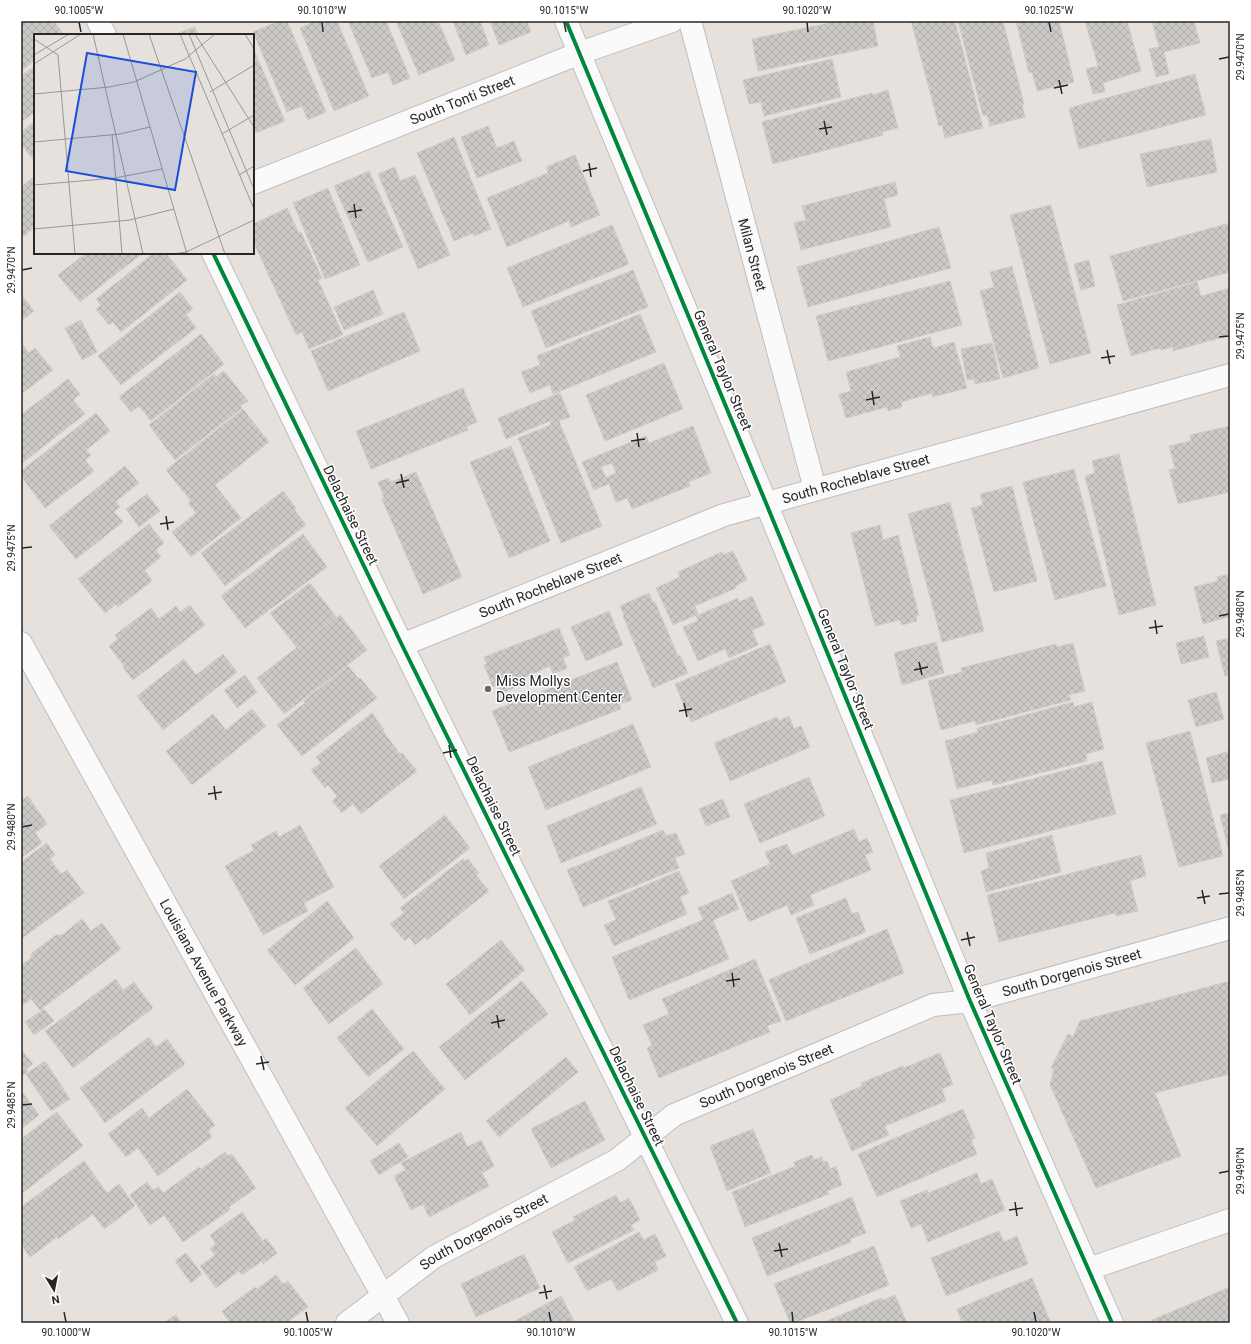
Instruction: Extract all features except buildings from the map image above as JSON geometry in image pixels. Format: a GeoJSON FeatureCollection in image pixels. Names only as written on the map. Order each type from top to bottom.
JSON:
{"type":"FeatureCollection","features":[{"type":"Feature","properties":{"kind":"street"},"geometry":{"type":"LineString","coordinates":[[98,21],[104,34]]}},
{"type":"Feature","properties":{"kind":"street","name":"General Taylor Street"},"geometry":{"type":"LineString","coordinates":[[566,21],[970,1001],[1112,1323]]}},
{"type":"Feature","properties":{"kind":"street","name":"South Tonti Street"},"geometry":{"type":"LineString","coordinates":[[254,183],[580,53],[672,21]]}},
{"type":"Feature","properties":{"kind":"street","name":"Milan Street"},"geometry":{"type":"LineString","coordinates":[[690,21],[815,489]]}},
{"type":"Feature","properties":{"kind":"street","name":"Delachaise Street"},"geometry":{"type":"LineString","coordinates":[[213,254],[402,645],[737,1323]]}},
{"type":"Feature","properties":{"kind":"street","name":"South Rocheblave Street"},"geometry":{"type":"LineString","coordinates":[[402,645],[724,515],[1230,375]]}},
{"type":"Feature","properties":{"kind":"street","name":"Louisiana Avenue Parkway"},"geometry":{"type":"LineString","coordinates":[[21,643],[398,1323]]}},
{"type":"Feature","properties":{"kind":"street","name":"South Dorgenois Street"},"geometry":{"type":"LineString","coordinates":[[347,1323],[434,1257],[617,1160],[674,1115],[933,1005],[970,1001],[1230,928]]}},
{"type":"Feature","properties":{"kind":"street"},"geometry":{"type":"LineString","coordinates":[[1089,1270],[1230,1220]]}},
{"type":"Feature","properties":{"kind":"cycle path"},"geometry":{"type":"LineString","coordinates":[[566,21],[970,1001],[1112,1323]]}},
{"type":"Feature","properties":{"kind":"cycle path"},"geometry":{"type":"LineString","coordinates":[[213,254],[402,645],[737,1323]]}},
{"type":"Feature","properties":{"kind":"place","name":"Miss Mollys Development Center"},"geometry":{"type":"Point","coordinates":[488,689]}}]}
